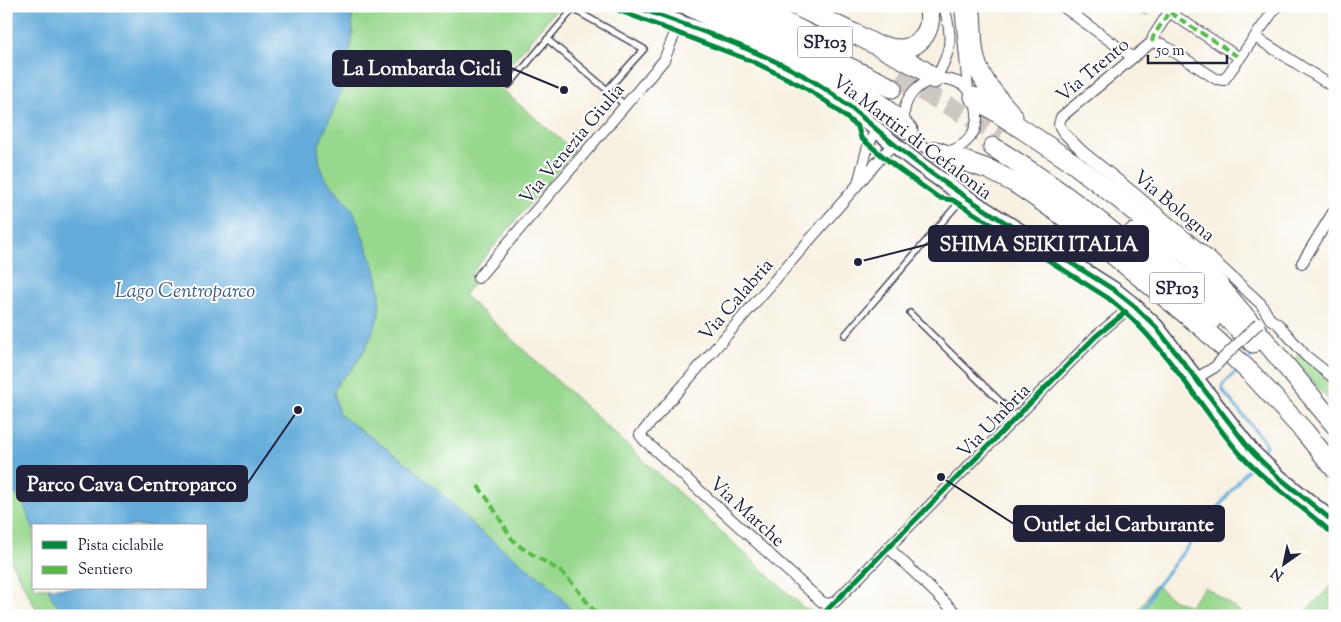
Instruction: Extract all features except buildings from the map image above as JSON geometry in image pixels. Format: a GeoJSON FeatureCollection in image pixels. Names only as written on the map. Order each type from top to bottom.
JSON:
{"type":"FeatureCollection","features":[{"type":"Feature","properties":{"kind":"highway","name":"SP103"},"geometry":{"type":"LineString","coordinates":[[689,6],[871,98],[884,107],[908,130]]}},
{"type":"Feature","properties":{"kind":"highway","name":"SP103"},"geometry":{"type":"LineString","coordinates":[[720,6],[894,83],[752,6]]}},
{"type":"Feature","properties":{"kind":"highway","name":"SP103"},"geometry":{"type":"LineString","coordinates":[[796,6],[893,49],[910,47],[921,40],[928,29],[930,20],[928,6]]}},
{"type":"Feature","properties":{"kind":"highway","name":"SP103"},"geometry":{"type":"LineString","coordinates":[[970,6],[973,52],[981,76],[1027,132]]}},
{"type":"Feature","properties":{"kind":"highway","name":"SP103"},"geometry":{"type":"LineString","coordinates":[[854,33],[922,69],[935,79]]}},
{"type":"Feature","properties":{"kind":"highway","name":"SP103"},"geometry":{"type":"LineString","coordinates":[[971,93],[1073,163],[1190,257],[1217,283],[1335,425]]}},
{"type":"Feature","properties":{"kind":"highway","name":"SP103"},"geometry":{"type":"LineString","coordinates":[[1335,436],[1264,354],[1230,319],[1184,277],[1103,209],[997,142],[1040,178],[1092,216],[1163,275],[1259,368],[1306,420],[1335,456]]}},
{"type":"Feature","properties":{"kind":"highway","name":"SP103"},"geometry":{"type":"LineString","coordinates":[[936,151],[990,170],[1015,183],[1079,228],[1203,328],[1252,374],[1304,431],[1335,469]]}},
{"type":"Feature","properties":{"kind":"street","name":"Via Martiri di Cefalonia"},"geometry":{"type":"LineString","coordinates":[[634,6],[758,53],[806,77],[844,103],[923,167],[965,196],[1114,290],[1156,327],[1252,452],[1276,475],[1335,523]]}},
{"type":"Feature","properties":{"kind":"street"},"geometry":{"type":"LineString","coordinates":[[935,79],[947,59],[950,45],[948,18],[944,6]]}},
{"type":"Feature","properties":{"kind":"street"},"geometry":{"type":"LineString","coordinates":[[960,6],[971,93],[977,107],[976,127],[972,136],[964,143],[956,149],[946,151],[936,151],[921,145],[913,139],[908,130],[904,115],[910,96],[920,84],[945,78],[954,80],[971,93]]}},
{"type":"Feature","properties":{"kind":"street"},"geometry":{"type":"LineString","coordinates":[[1062,6],[1132,57]]}},
{"type":"Feature","properties":{"kind":"street","name":"Via Trento"},"geometry":{"type":"LineString","coordinates":[[1059,120],[1152,42],[1162,44],[1216,79],[1223,80],[1277,6]]}},
{"type":"Feature","properties":{"kind":"street"},"geometry":{"type":"LineString","coordinates":[[1152,42],[1153,37],[1169,12],[1240,58]]}},
{"type":"Feature","properties":{"kind":"street","name":"Via Venezia Giulia"},"geometry":{"type":"LineString","coordinates":[[478,278],[664,60],[680,24]]}},
{"type":"Feature","properties":{"kind":"street"},"geometry":{"type":"LineString","coordinates":[[1255,38],[1335,88]]}},
{"type":"Feature","properties":{"kind":"street","name":"Via Bologna"},"geometry":{"type":"LineString","coordinates":[[1059,120],[1059,125],[1063,132],[1083,152],[1194,242],[1261,304],[1270,319],[1278,324],[1306,356],[1335,379]]}},
{"type":"Feature","properties":{"kind":"street","name":"Via Calabria"},"geometry":{"type":"LineString","coordinates":[[858,184],[868,146],[876,130]]}},
{"type":"Feature","properties":{"kind":"street","name":"Via Calabria"},"geometry":{"type":"LineString","coordinates":[[640,436],[893,144]]}},
{"type":"Feature","properties":{"kind":"street"},"geometry":{"type":"LineString","coordinates":[[1302,262],[1335,209]]}},
{"type":"Feature","properties":{"kind":"street","name":"Via Umbria"},"geometry":{"type":"LineString","coordinates":[[835,602],[1096,336],[1133,305]]}},
{"type":"Feature","properties":{"kind":"street"},"geometry":{"type":"LineString","coordinates":[[1195,379],[1215,367],[1262,320],[1270,319]]}},
{"type":"Feature","properties":{"kind":"street","name":"Via Marche"},"geometry":{"type":"LineString","coordinates":[[640,436],[822,602],[827,604],[835,602]]}},
{"type":"Feature","properties":{"kind":"street"},"geometry":{"type":"LineString","coordinates":[[889,548],[959,616]]}},
{"type":"Feature","properties":{"kind":"lane"},"geometry":{"type":"LineString","coordinates":[[509,84],[573,9],[644,49],[607,90]]}},
{"type":"Feature","properties":{"kind":"lane"},"geometry":{"type":"LineString","coordinates":[[547,40],[625,106]]}},
{"type":"Feature","properties":{"kind":"lane"},"geometry":{"type":"LineString","coordinates":[[845,335],[965,196]]}},
{"type":"Feature","properties":{"kind":"lane"},"geometry":{"type":"LineString","coordinates":[[910,313],[1016,417]]}},
{"type":"Feature","properties":{"kind":"green space","name":"Lago Centroparco"},"geometry":{"type":"Polygon","coordinates":[[[6,6],[559,6],[494,83],[574,151],[469,276],[476,281],[464,295],[804,608],[822,616],[40,616],[6,552],[6,6]]]}},
{"type":"Feature","properties":{"kind":"green space"},"geometry":{"type":"Polygon","coordinates":[[[1131,6],[1153,6],[1146,16],[1131,6]]]}},
{"type":"Feature","properties":{"kind":"green space"},"geometry":{"type":"Polygon","coordinates":[[[1303,353],[1335,379],[1335,407],[1293,360],[1303,353]]]}},
{"type":"Feature","properties":{"kind":"green space"},"geometry":{"type":"Polygon","coordinates":[[[1335,582],[1335,616],[1301,616],[1335,582]]]}},
{"type":"Feature","properties":{"kind":"green space"},"geometry":{"type":"Polygon","coordinates":[[[1155,585],[1174,600],[1189,606],[1205,587],[1246,616],[1135,616],[1155,585]]]}},
{"type":"Feature","properties":{"kind":"water","name":"Lago Centroparco"},"geometry":{"type":"Polygon","coordinates":[[[6,6],[351,6],[353,32],[345,82],[318,147],[320,165],[326,179],[353,210],[375,269],[380,293],[379,314],[371,337],[360,358],[339,381],[334,392],[339,414],[409,465],[480,531],[547,583],[560,596],[575,616],[68,616],[54,601],[49,590],[208,590],[208,524],[32,525],[22,501],[6,485],[6,6]]]}},
{"type":"Feature","properties":{"kind":"waterway"},"geometry":{"type":"LineString","coordinates":[[1247,361],[1258,350]]}},
{"type":"Feature","properties":{"kind":"waterway"},"geometry":{"type":"LineString","coordinates":[[1239,369],[1223,384],[1223,391],[1264,441],[1266,446],[1263,450]]}},
{"type":"Feature","properties":{"kind":"waterway"},"geometry":{"type":"LineString","coordinates":[[1141,616],[1153,591],[1248,469]]}},
{"type":"Feature","properties":{"kind":"tunnel"},"geometry":{"type":"LineString","coordinates":[[897,78],[1001,136]]}},
{"type":"Feature","properties":{"kind":"marked path"},"geometry":{"type":"LineString","coordinates":[[1152,42],[1153,37],[1169,12],[1240,58]]}},
{"type":"Feature","properties":{"kind":"marked path"},"geometry":{"type":"LineString","coordinates":[[478,486],[512,539],[522,548],[560,571],[598,616]]}},
{"type":"Feature","properties":{"kind":"cycle path"},"geometry":{"type":"LineString","coordinates":[[607,6],[754,62],[802,86],[827,102],[858,127],[861,138],[896,167],[939,198],[953,200],[1108,298],[1145,332],[1246,460],[1335,536]]}},
{"type":"Feature","properties":{"kind":"cycle path"},"geometry":{"type":"LineString","coordinates":[[634,6],[743,47],[806,77],[837,97],[908,156],[946,184],[1114,290],[1156,327],[1252,452],[1276,475],[1335,523]]}},
{"type":"Feature","properties":{"kind":"cycle path"},"geometry":{"type":"LineString","coordinates":[[821,616],[1096,336],[1126,312]]}},
{"type":"Feature","properties":{"kind":"place","name":"La Lombarda Cicli"},"geometry":{"type":"Point","coordinates":[564,90]}},
{"type":"Feature","properties":{"kind":"place","name":"SHIMA SEIKI ITALIA"},"geometry":{"type":"Point","coordinates":[858,262]}},
{"type":"Feature","properties":{"kind":"place","name":"Parco Cava Centroparco"},"geometry":{"type":"Point","coordinates":[298,410]}},
{"type":"Feature","properties":{"kind":"place","name":"Outlet del Carburante"},"geometry":{"type":"Point","coordinates":[941,477]}}]}
